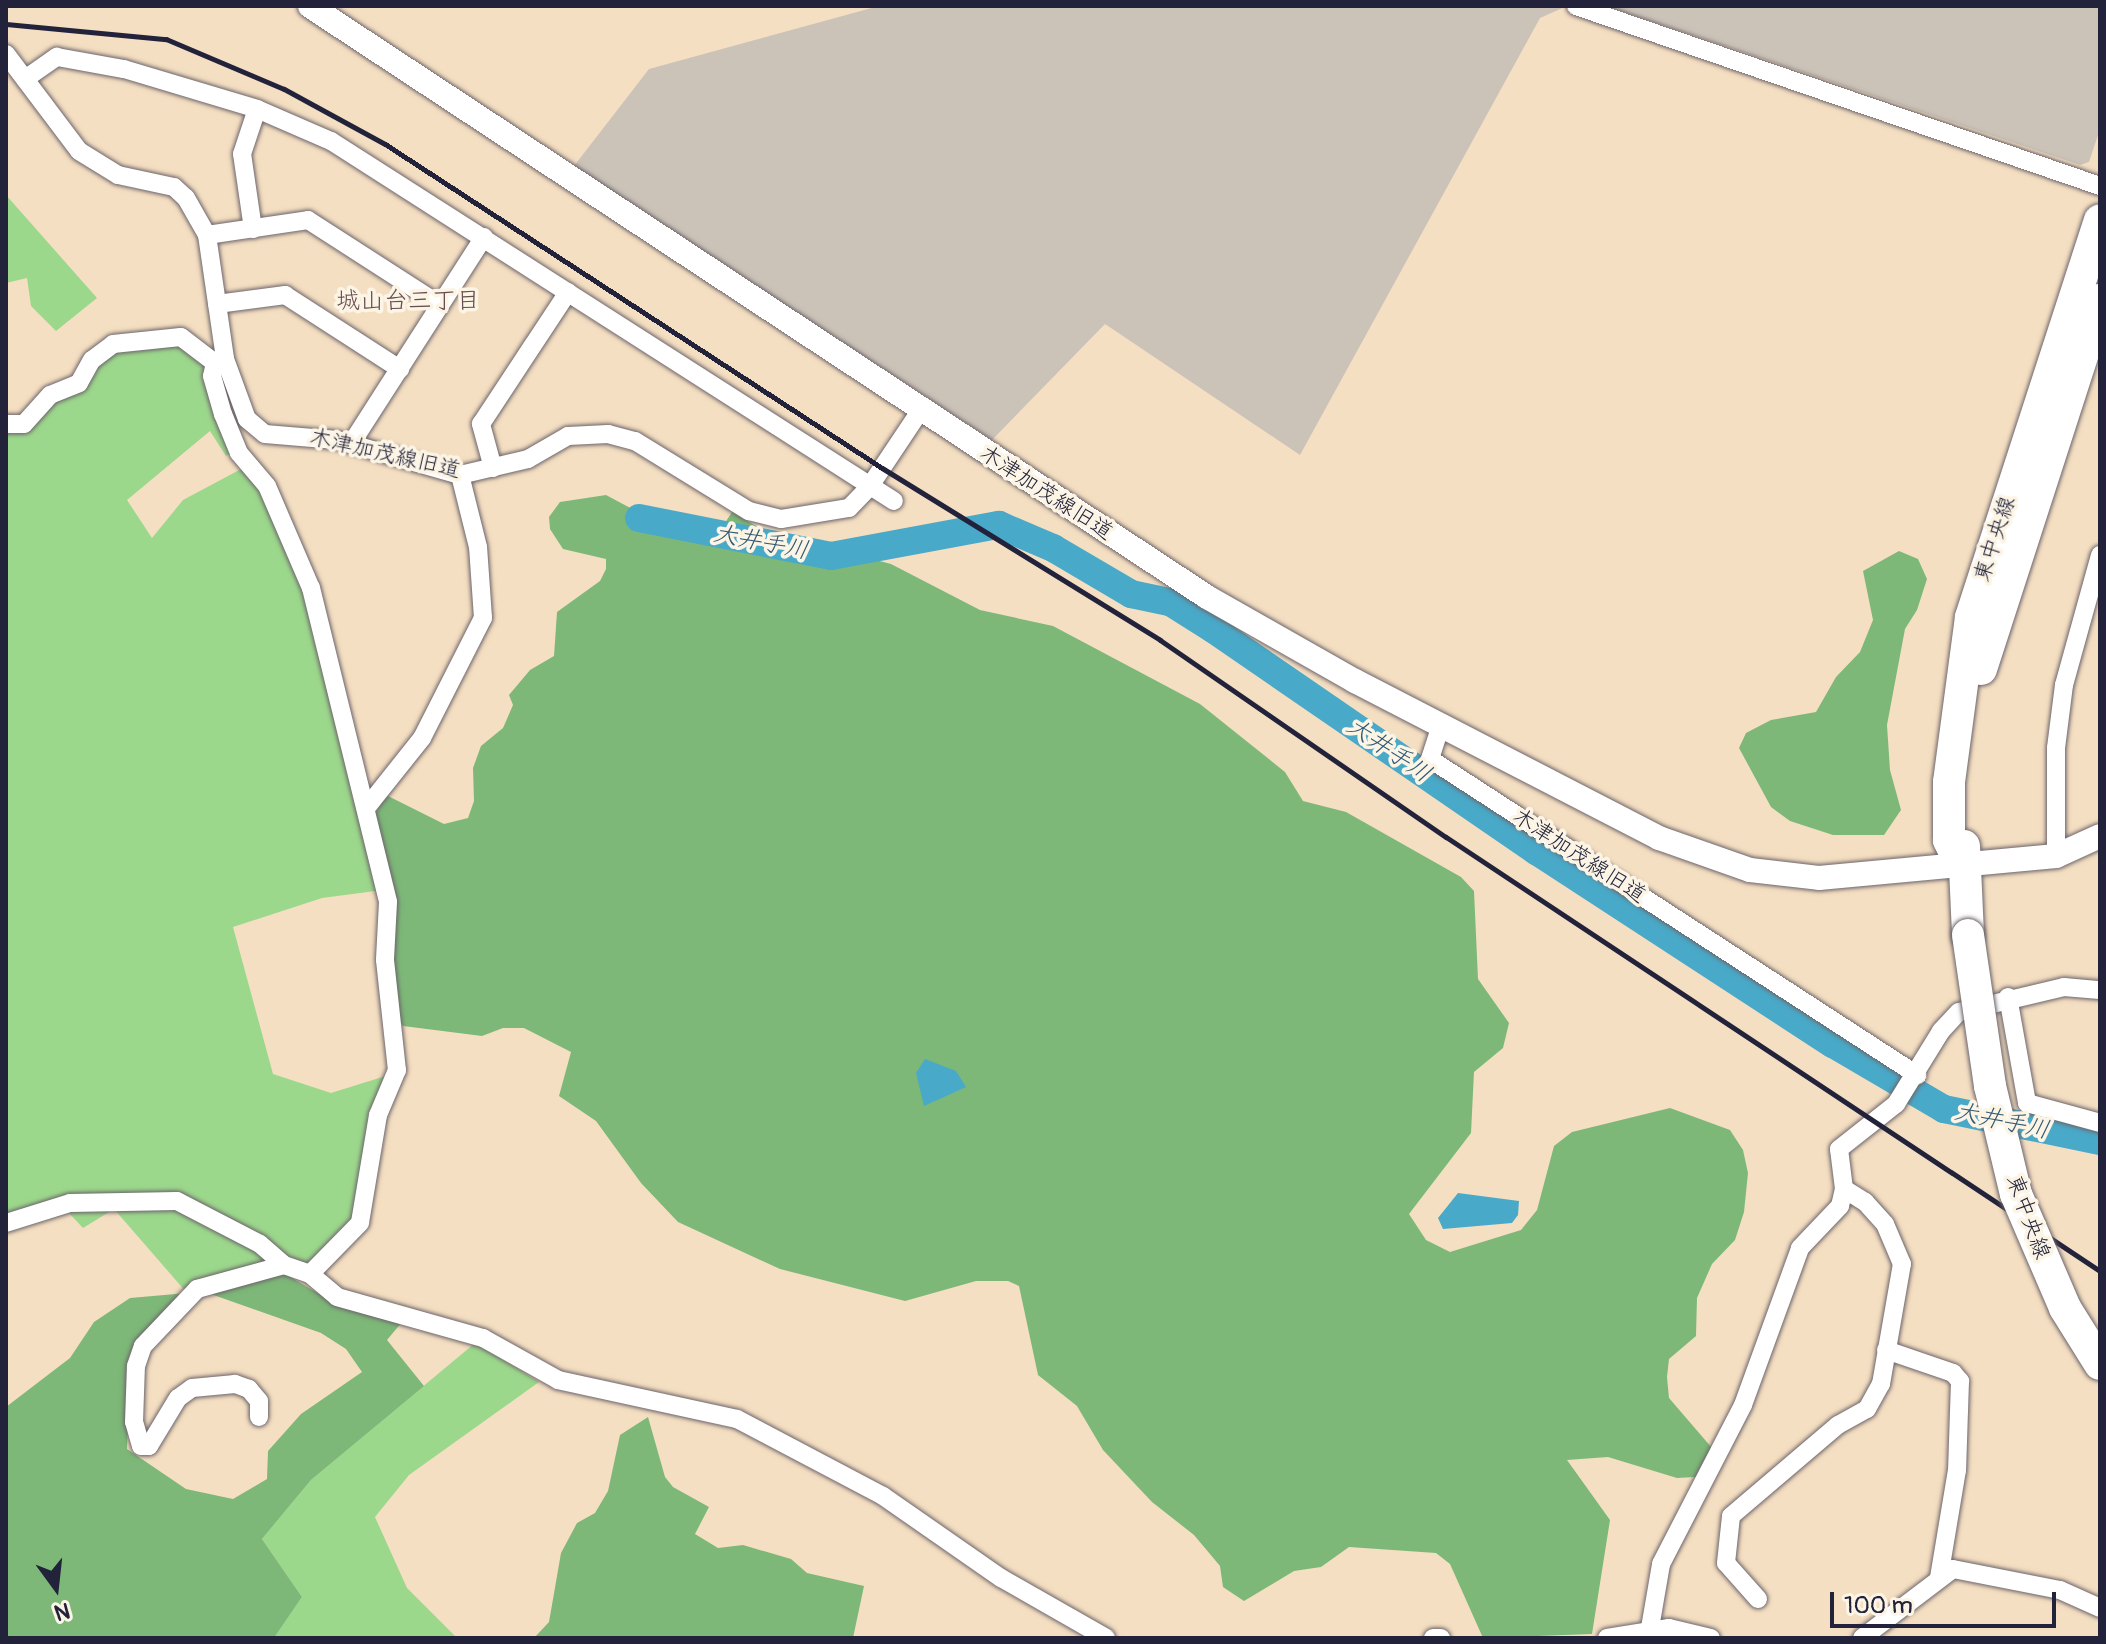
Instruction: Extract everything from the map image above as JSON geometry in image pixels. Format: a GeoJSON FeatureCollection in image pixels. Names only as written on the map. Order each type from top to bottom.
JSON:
{"type":"FeatureCollection","features":[{"type":"Feature","properties":{"kind":"highway","name":"東中央線"},"geometry":{"type":"LineString","coordinates":[[1962,867],[1949,840],[1949,782],[1971,617],[2100,220]]}},
{"type":"Feature","properties":{"kind":"highway","name":"東中央線"},"geometry":{"type":"LineString","coordinates":[[2100,300],[2093,345],[1996,609],[1977,685],[1964,773],[1962,867],[1968,935],[1990,1086],[2016,1194],[2065,1308],[2100,1364]]}},
{"type":"Feature","properties":{"kind":"street"},"geometry":{"type":"LineString","coordinates":[[310,6],[920,411]]}},
{"type":"Feature","properties":{"kind":"street"},"geometry":{"type":"LineString","coordinates":[[1576,6],[2100,186]]}},
{"type":"Feature","properties":{"kind":"street","name":"木津加茂線旧道"},"geometry":{"type":"LineString","coordinates":[[6,54],[79,151],[127,178],[174,187],[186,198],[207,235],[217,304],[220,361],[245,414],[258,430],[351,444],[460,475],[528,459],[568,436],[594,432],[635,441],[749,511],[781,519],[849,508],[870,486],[920,411],[1207,597],[1441,725],[1430,759],[1917,1075]]}},
{"type":"Feature","properties":{"kind":"street"},"geometry":{"type":"LineString","coordinates":[[25,79],[57,57],[124,69],[257,109],[331,141],[894,501]]}},
{"type":"Feature","properties":{"kind":"street"},"geometry":{"type":"LineString","coordinates":[[253,229],[242,154],[257,109]]}},
{"type":"Feature","properties":{"kind":"street"},"geometry":{"type":"LineString","coordinates":[[207,235],[308,220],[440,305]]}},
{"type":"Feature","properties":{"kind":"street"},"geometry":{"type":"LineString","coordinates":[[351,444],[484,237]]}},
{"type":"Feature","properties":{"kind":"street"},"geometry":{"type":"LineString","coordinates":[[493,468],[481,424],[568,292]]}},
{"type":"Feature","properties":{"kind":"street"},"geometry":{"type":"LineString","coordinates":[[217,304],[285,295],[400,369]]}},
{"type":"Feature","properties":{"kind":"street"},"geometry":{"type":"LineString","coordinates":[[6,424],[24,424],[50,395],[79,383],[92,360],[113,344],[181,337],[220,361],[212,376],[234,444],[267,486],[311,588],[388,902],[385,960],[397,1070],[378,1115],[360,1223],[310,1274]]}},
{"type":"Feature","properties":{"kind":"street"},"geometry":{"type":"LineString","coordinates":[[367,807],[422,738],[483,618],[478,547],[460,475]]}},
{"type":"Feature","properties":{"kind":"street"},"geometry":{"type":"LineString","coordinates":[[2056,856],[2056,748],[2064,685],[2100,555]]}},
{"type":"Feature","properties":{"kind":"street"},"geometry":{"type":"LineString","coordinates":[[1441,725],[1659,838],[1716,861],[1819,878],[2056,856],[2100,836]]}},
{"type":"Feature","properties":{"kind":"street"},"geometry":{"type":"LineString","coordinates":[[1650,1628],[1661,1564],[1743,1405],[1800,1248],[1840,1206],[1844,1189],[1836,1158],[1839,1149],[1896,1104],[1917,1075],[1941,1031],[1959,1012],[2008,997],[2064,987],[2100,990]]}},
{"type":"Feature","properties":{"kind":"street"},"geometry":{"type":"LineString","coordinates":[[2008,997],[2027,1103],[2100,1123]]}},
{"type":"Feature","properties":{"kind":"street"},"geometry":{"type":"LineString","coordinates":[[1758,1599],[1726,1563],[1731,1516],[1838,1425],[1867,1409],[1881,1384],[1902,1264],[1885,1224],[1865,1202],[1844,1189]]}},
{"type":"Feature","properties":{"kind":"street"},"geometry":{"type":"LineString","coordinates":[[6,1223],[70,1203],[165,1199],[260,1244],[284,1265],[310,1274],[337,1297],[483,1338],[558,1380],[737,1419],[883,1496],[1001,1578],[1106,1638]]}},
{"type":"Feature","properties":{"kind":"street"},"geometry":{"type":"LineString","coordinates":[[259,1417],[259,1401],[249,1389],[235,1384],[192,1388],[178,1398],[149,1446],[141,1446],[134,1422],[136,1366],[143,1346],[197,1289],[284,1265]]}},
{"type":"Feature","properties":{"kind":"street"},"geometry":{"type":"LineString","coordinates":[[1886,1350],[1953,1373],[1960,1381],[1957,1470],[1939,1577]]}},
{"type":"Feature","properties":{"kind":"street"},"geometry":{"type":"LineString","coordinates":[[1943,1544],[1973,1573]]}},
{"type":"Feature","properties":{"kind":"street"},"geometry":{"type":"LineString","coordinates":[[1862,1638],[1953,1569],[2060,1590],[2100,1608]]}},
{"type":"Feature","properties":{"kind":"street"},"geometry":{"type":"LineString","coordinates":[[1607,1638],[1650,1628],[1711,1638]]}},
{"type":"Feature","properties":{"kind":"street"},"geometry":{"type":"LineString","coordinates":[[1433,1638],[1441,1638]]}},
{"type":"Feature","properties":{"kind":"shaded area"},"geometry":{"type":"Polygon","coordinates":[[[879,6],[1567,6],[1540,18],[1300,455],[1105,324],[992,440],[574,166],[649,69],[879,6]]]}},
{"type":"Feature","properties":{"kind":"shaded area"},"geometry":{"type":"Polygon","coordinates":[[[1606,6],[2100,6],[2100,129],[2089,162],[2080,165],[1606,6]]]}},
{"type":"Feature","properties":{"kind":"green space"},"geometry":{"type":"Polygon","coordinates":[[[6,195],[97,298],[56,331],[31,306],[27,278],[6,283],[6,195]]]}},
{"type":"Feature","properties":{"kind":"green space"},"geometry":{"type":"Polygon","coordinates":[[[182,341],[207,369],[202,377],[231,453],[226,456],[210,431],[127,500],[152,538],[183,500],[243,468],[250,475],[276,518],[292,569],[301,574],[383,890],[322,898],[233,927],[273,1074],[331,1093],[392,1074],[361,1209],[306,1267],[170,1195],[6,1219],[6,426],[104,353],[182,341]]]}},
{"type":"Feature","properties":{"kind":"green space"},"geometry":{"type":"Polygon","coordinates":[[[606,495],[681,535],[704,533],[725,523],[732,512],[765,531],[891,564],[980,610],[1053,626],[1200,704],[1285,772],[1303,801],[1346,812],[1461,877],[1474,891],[1478,979],[1509,1023],[1503,1048],[1474,1072],[1471,1133],[1409,1214],[1426,1240],[1450,1252],[1521,1230],[1537,1210],[1554,1146],[1572,1132],[1670,1108],[1730,1130],[1743,1150],[1748,1173],[1744,1212],[1735,1240],[1712,1264],[1697,1298],[1696,1336],[1669,1359],[1667,1377],[1669,1398],[1712,1448],[1707,1468],[1695,1477],[1677,1478],[1608,1457],[1567,1460],[1610,1520],[1592,1634],[1483,1638],[1450,1564],[1436,1553],[1349,1547],[1321,1567],[1294,1571],[1244,1601],[1223,1587],[1220,1566],[1194,1535],[1152,1502],[1103,1450],[1077,1406],[1038,1375],[1019,1286],[1008,1281],[976,1281],[905,1301],[780,1269],[678,1222],[641,1183],[596,1121],[559,1096],[571,1052],[524,1028],[503,1028],[482,1036],[403,1026],[397,1017],[375,814],[386,795],[444,824],[468,818],[474,801],[473,768],[481,746],[503,728],[513,705],[509,695],[530,670],[554,656],[557,612],[600,581],[606,569],[606,559],[563,549],[550,529],[549,517],[560,502],[606,495]]]}},
{"type":"Feature","properties":{"kind":"green space"},"geometry":{"type":"Polygon","coordinates":[[[1899,551],[1918,559],[1927,579],[1917,610],[1905,629],[1887,725],[1890,770],[1901,810],[1884,835],[1833,835],[1790,821],[1771,807],[1739,748],[1746,733],[1771,720],[1816,712],[1836,677],[1860,652],[1873,620],[1863,571],[1899,551]]]}},
{"type":"Feature","properties":{"kind":"green space"},"geometry":{"type":"Polygon","coordinates":[[[169,1203],[275,1260],[187,1293],[114,1209],[83,1228],[69,1213],[16,1229],[69,1207],[169,1203]]]}},
{"type":"Feature","properties":{"kind":"green space"},"geometry":{"type":"Polygon","coordinates":[[[285,1274],[333,1302],[402,1322],[387,1340],[424,1386],[311,1480],[262,1539],[302,1597],[274,1638],[6,1638],[6,1407],[70,1358],[94,1322],[130,1298],[187,1293],[130,1367],[127,1449],[186,1489],[233,1499],[267,1479],[268,1451],[301,1414],[362,1372],[346,1349],[321,1333],[205,1292],[285,1274]]]}},
{"type":"Feature","properties":{"kind":"green space"},"geometry":{"type":"Polygon","coordinates":[[[475,1343],[539,1382],[409,1475],[375,1517],[407,1588],[457,1638],[274,1638],[302,1597],[262,1539],[311,1480],[475,1343]]]}},
{"type":"Feature","properties":{"kind":"green space"},"geometry":{"type":"Polygon","coordinates":[[[648,1417],[665,1477],[673,1487],[709,1507],[695,1534],[718,1548],[743,1545],[791,1559],[807,1573],[864,1586],[853,1638],[534,1638],[549,1622],[561,1553],[577,1523],[595,1513],[608,1491],[620,1435],[648,1417]]]}},
{"type":"Feature","properties":{"kind":"water"},"geometry":{"type":"Polygon","coordinates":[[[925,1059],[956,1071],[966,1087],[924,1106],[916,1073],[925,1059]]]}},
{"type":"Feature","properties":{"kind":"water"},"geometry":{"type":"Polygon","coordinates":[[[1458,1193],[1519,1201],[1518,1215],[1512,1223],[1443,1229],[1438,1218],[1458,1193]]]}},
{"type":"Feature","properties":{"kind":"waterway","name":"大井手川"},"geometry":{"type":"LineString","coordinates":[[639,518],[831,556],[999,525],[1053,548],[1131,594],[1170,602],[1213,629],[1538,852],[1833,1044],[1944,1109],[2100,1141]]}},
{"type":"Feature","properties":{"kind":"railway"},"geometry":{"type":"LineString","coordinates":[[6,24],[166,39],[284,89],[385,144],[882,468],[1160,640],[1446,837],[2100,1271]]}},
{"type":"Feature","properties":{"kind":"district","name":"城山台三丁目"},"geometry":{"type":"Point","coordinates":[408,301]}}]}
